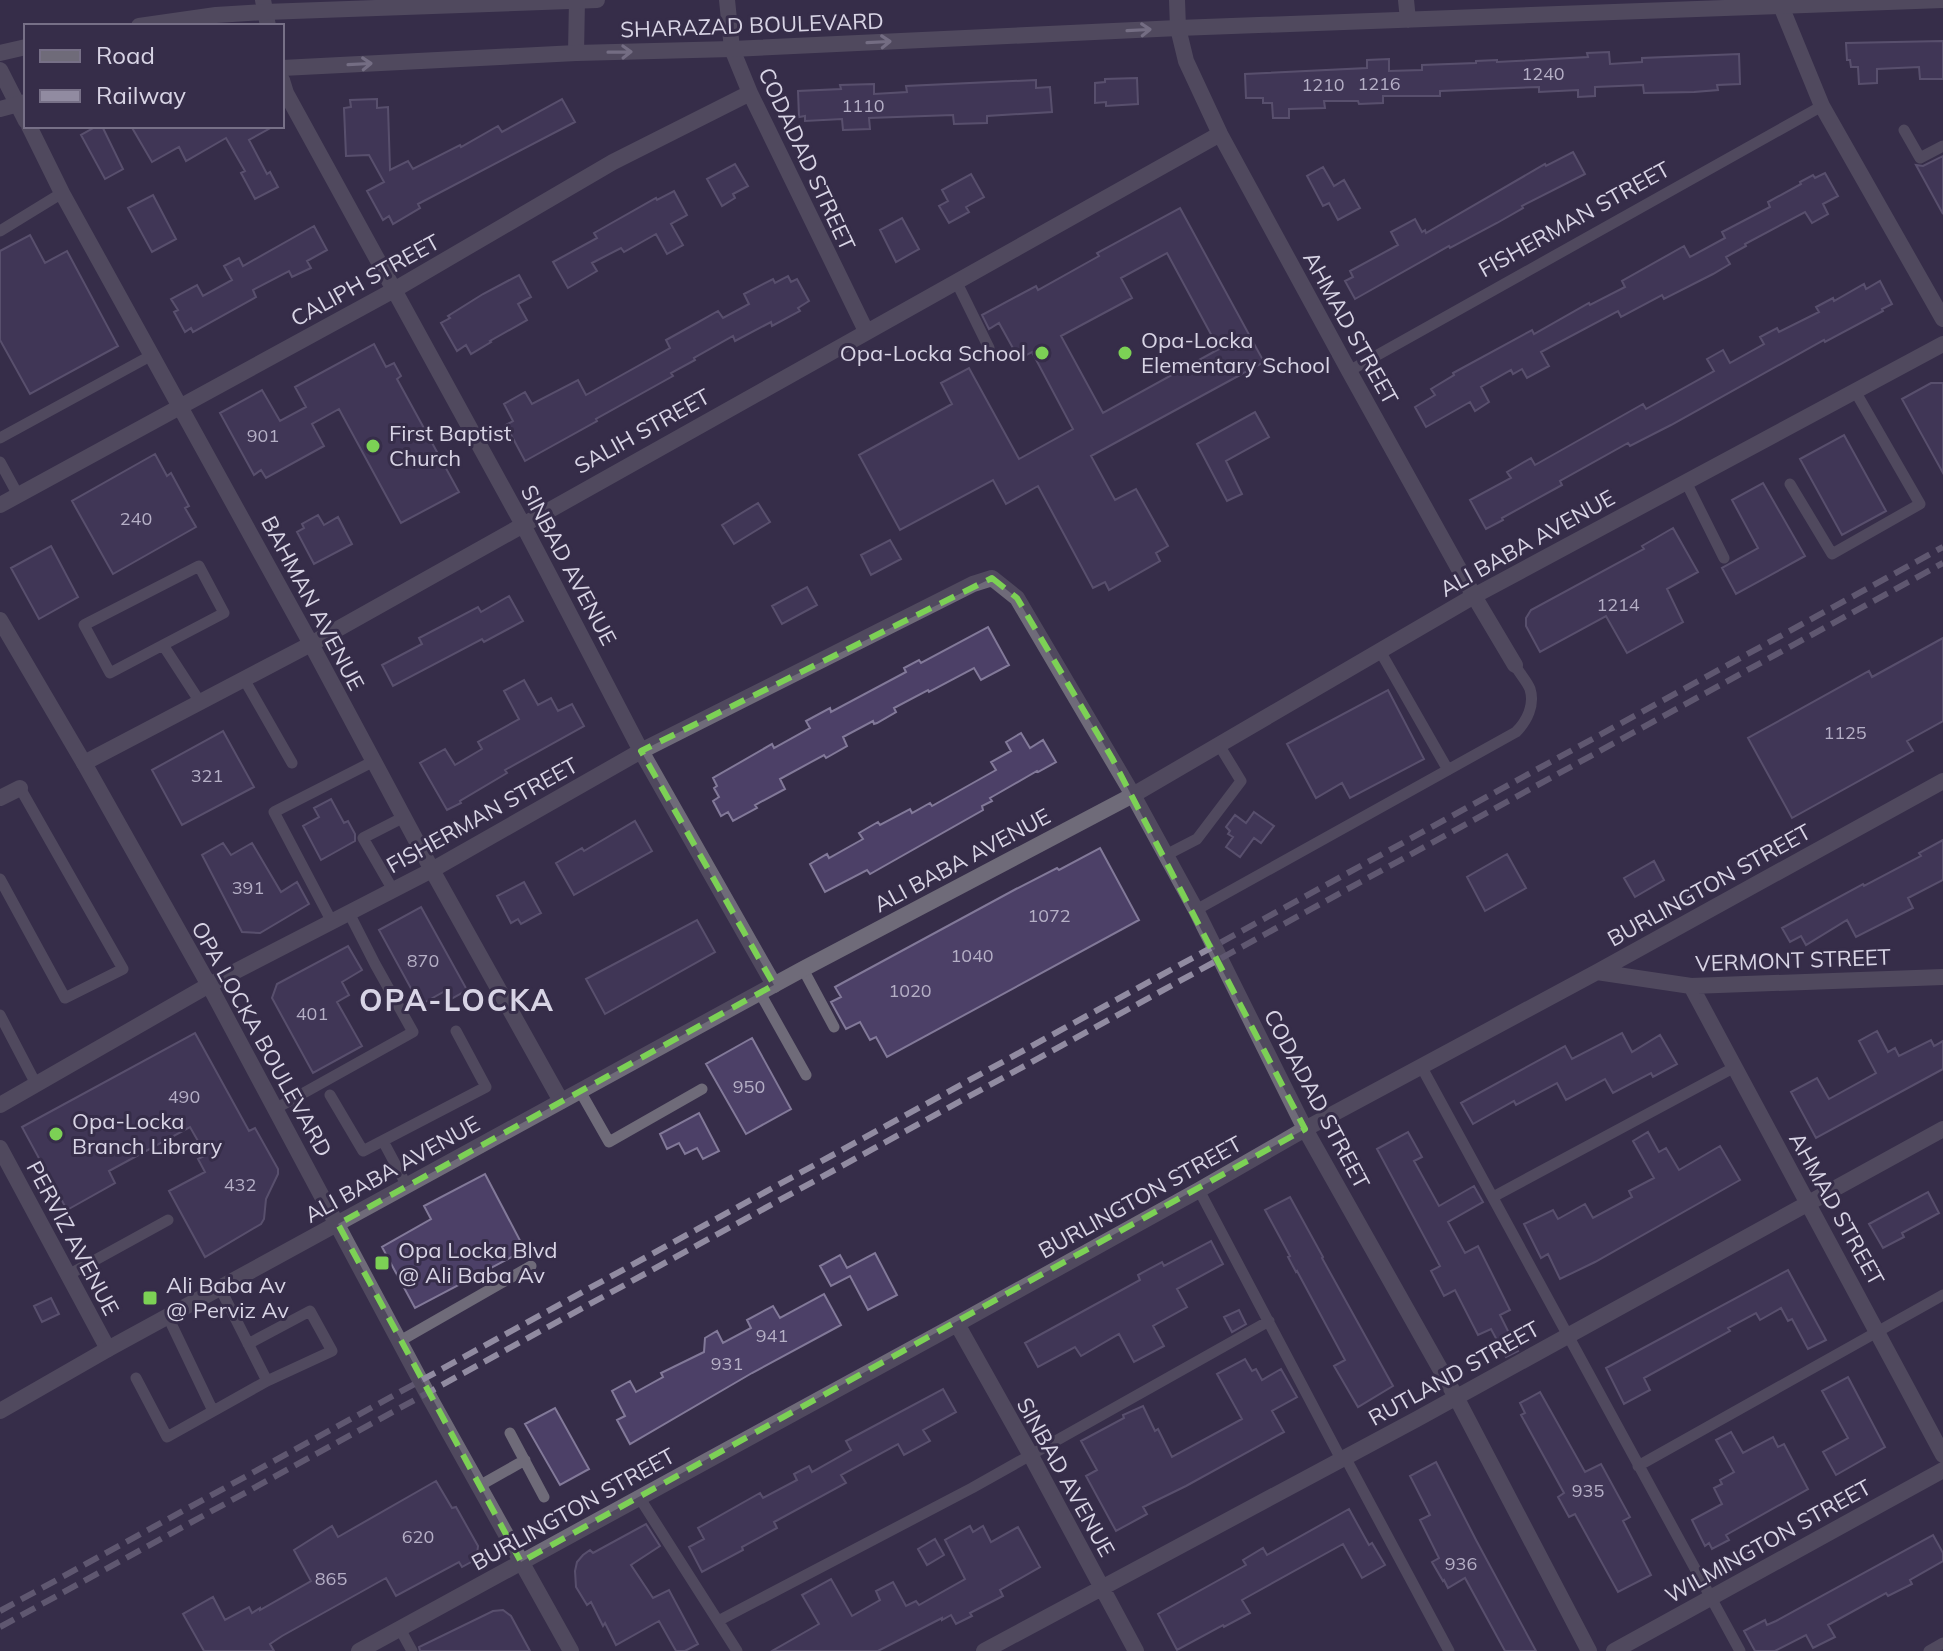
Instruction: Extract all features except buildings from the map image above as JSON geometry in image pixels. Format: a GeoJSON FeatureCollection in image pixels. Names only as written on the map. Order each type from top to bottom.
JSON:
{"type":"FeatureCollection","features":[{"type":"Feature","properties":{"kind":"street"},"geometry":{"type":"LineString","coordinates":[[576,53],[577,0]]}},
{"type":"Feature","properties":{"kind":"street","name":"SHARAZAD BOULEVARD"},"geometry":{"type":"LineString","coordinates":[[153,24],[216,15],[597,0]]}},
{"type":"Feature","properties":{"kind":"street","name":"CODADAD STREET"},"geometry":{"type":"LineString","coordinates":[[727,0],[732,49],[750,93],[866,331]]}},
{"type":"Feature","properties":{"kind":"street","name":"AHMAD STREET"},"geometry":{"type":"LineString","coordinates":[[1177,0],[1178,28],[1186,61],[1220,134],[1515,665]]}},
{"type":"Feature","properties":{"kind":"street"},"geometry":{"type":"LineString","coordinates":[[1406,0],[1408,20]]}},
{"type":"Feature","properties":{"kind":"street","name":"SHARAZAD BOULEVARD"},"geometry":{"type":"LineString","coordinates":[[284,68],[1781,3],[1943,0]]}},
{"type":"Feature","properties":{"kind":"street"},"geometry":{"type":"LineString","coordinates":[[1781,3],[1822,106],[1943,319]]}},
{"type":"Feature","properties":{"kind":"street"},"geometry":{"type":"LineString","coordinates":[[0,53],[24,47]]}},
{"type":"Feature","properties":{"kind":"street","name":"BAHMAN AVENUE"},"geometry":{"type":"LineString","coordinates":[[0,70],[22,103]]}},
{"type":"Feature","properties":{"kind":"street","name":"SINBAD AVENUE"},"geometry":{"type":"LineString","coordinates":[[284,86],[522,523],[767,989]]}},
{"type":"Feature","properties":{"kind":"street","name":"CALIPH STREET"},"geometry":{"type":"LineString","coordinates":[[0,505],[394,290],[613,162],[750,93]]}},
{"type":"Feature","properties":{"kind":"street"},"geometry":{"type":"LineString","coordinates":[[0,109],[22,103]]}},
{"type":"Feature","properties":{"kind":"street","name":"BAHMAN AVENUE"},"geometry":{"type":"LineString","coordinates":[[30,128],[62,193],[561,1101]]}},
{"type":"Feature","properties":{"kind":"street","name":"SALIH STREET"},"geometry":{"type":"LineString","coordinates":[[84,763],[311,644],[1220,134]]}},
{"type":"Feature","properties":{"kind":"street","name":"ALI BABA AVENUE"},"geometry":{"type":"LineString","coordinates":[[0,1411],[803,969],[1133,795],[1474,596],[1943,344]]}},
{"type":"Feature","properties":{"kind":"street","name":"CODADAD STREET"},"geometry":{"type":"LineString","coordinates":[[992,578],[1017,598],[1133,795],[1196,910],[1305,1129],[1456,1397],[1589,1651]]}},
{"type":"Feature","properties":{"kind":"street","name":"FISHERMAN STREET"},"geometry":{"type":"LineString","coordinates":[[0,1105],[209,985],[432,870],[641,751],[973,584],[992,578]]}},
{"type":"Feature","properties":{"kind":"street","name":"OPA LOCKA BOULEVARD"},"geometry":{"type":"LineString","coordinates":[[0,620],[209,985],[571,1651]]}},
{"type":"Feature","properties":{"kind":"street","name":"BURLINGTON STREET"},"geometry":{"type":"LineString","coordinates":[[359,1651],[1943,781]]}},
{"type":"Feature","properties":{"kind":"street"},"geometry":{"type":"LineString","coordinates":[[0,798],[20,788]]}},
{"type":"Feature","properties":{"kind":"street","name":"VERMONT STREET"},"geometry":{"type":"LineString","coordinates":[[1597,972],[1691,986],[1943,977]]}},
{"type":"Feature","properties":{"kind":"street","name":"AHMAD STREET"},"geometry":{"type":"LineString","coordinates":[[1691,986],[1943,1455]]}},
{"type":"Feature","properties":{"kind":"street","name":"RUTLAND STREET"},"geometry":{"type":"LineString","coordinates":[[984,1651],[1569,1336],[1943,1129]]}},
{"type":"Feature","properties":{"kind":"street","name":"PERVIZ AVENUE"},"geometry":{"type":"LineString","coordinates":[[0,1148],[108,1349]]}},
{"type":"Feature","properties":{"kind":"street","name":"SINBAD AVENUE"},"geometry":{"type":"LineString","coordinates":[[957,1324],[1136,1651]]}},
{"type":"Feature","properties":{"kind":"street","name":"WILMINGTON STREET"},"geometry":{"type":"LineString","coordinates":[[1614,1651],[1943,1470]]}},
{"type":"Feature","properties":{"kind":"lane","name":"FISHERMAN STREET"},"geometry":{"type":"LineString","coordinates":[[1349,371],[1822,106]]}},
{"type":"Feature","properties":{"kind":"lane"},"geometry":{"type":"LineString","coordinates":[[1904,130],[1920,158],[1943,146]]}},
{"type":"Feature","properties":{"kind":"lane"},"geometry":{"type":"LineString","coordinates":[[0,231],[62,193]]}},
{"type":"Feature","properties":{"kind":"lane"},"geometry":{"type":"LineString","coordinates":[[956,281],[989,348]]}},
{"type":"Feature","properties":{"kind":"lane"},"geometry":{"type":"LineString","coordinates":[[0,438],[152,355]]}},
{"type":"Feature","properties":{"kind":"lane"},"geometry":{"type":"LineString","coordinates":[[1790,484],[1832,554],[1920,504],[1855,391]]}},
{"type":"Feature","properties":{"kind":"lane"},"geometry":{"type":"LineString","coordinates":[[0,462],[18,495]]}},
{"type":"Feature","properties":{"kind":"lane"},"geometry":{"type":"LineString","coordinates":[[1686,482],[1724,558]]}},
{"type":"Feature","properties":{"kind":"lane"},"geometry":{"type":"LineString","coordinates":[[199,566],[224,613],[163,645],[110,673],[84,625],[199,566]]}},
{"type":"Feature","properties":{"kind":"lane"},"geometry":{"type":"LineString","coordinates":[[163,645],[200,702]]}},
{"type":"Feature","properties":{"kind":"lane"},"geometry":{"type":"LineString","coordinates":[[1380,651],[1448,770]]}},
{"type":"Feature","properties":{"kind":"lane"},"geometry":{"type":"LineString","coordinates":[[1196,910],[1516,732],[1524,724],[1532,706],[1530,689],[1515,665]]}},
{"type":"Feature","properties":{"kind":"lane"},"geometry":{"type":"LineString","coordinates":[[244,679],[292,763]]}},
{"type":"Feature","properties":{"kind":"lane"},"geometry":{"type":"LineString","coordinates":[[1166,855],[1197,839],[1241,781],[1219,745]]}},
{"type":"Feature","properties":{"kind":"lane"},"geometry":{"type":"LineString","coordinates":[[332,922],[274,812],[374,761]]}},
{"type":"Feature","properties":{"kind":"lane"},"geometry":{"type":"LineString","coordinates":[[0,879],[65,998],[123,969],[20,788]]}},
{"type":"Feature","properties":{"kind":"lane"},"geometry":{"type":"LineString","coordinates":[[393,890],[363,838],[404,817]]}},
{"type":"Feature","properties":{"kind":"lane"},"geometry":{"type":"LineString","coordinates":[[275,1109],[413,1032],[349,913]]}},
{"type":"Feature","properties":{"kind":"lane"},"geometry":{"type":"LineString","coordinates":[[803,969],[834,1027]]}},
{"type":"Feature","properties":{"kind":"lane"},"geometry":{"type":"LineString","coordinates":[[767,989],[806,1075]]}},
{"type":"Feature","properties":{"kind":"lane"},"geometry":{"type":"LineString","coordinates":[[0,1015],[36,1084]]}},
{"type":"Feature","properties":{"kind":"lane"},"geometry":{"type":"LineString","coordinates":[[330,1095],[363,1151],[383,1141],[486,1087],[456,1031]]}},
{"type":"Feature","properties":{"kind":"lane"},"geometry":{"type":"LineString","coordinates":[[1421,1066],[1740,1651]]}},
{"type":"Feature","properties":{"kind":"lane"},"geometry":{"type":"LineString","coordinates":[[1493,1197],[1735,1067]]}},
{"type":"Feature","properties":{"kind":"lane"},"geometry":{"type":"LineString","coordinates":[[580,1091],[609,1142],[702,1089]]}},
{"type":"Feature","properties":{"kind":"lane"},"geometry":{"type":"LineString","coordinates":[[383,1141],[407,1186]]}},
{"type":"Feature","properties":{"kind":"lane"},"geometry":{"type":"LineString","coordinates":[[1199,1190],[1449,1651]]}},
{"type":"Feature","properties":{"kind":"lane"},"geometry":{"type":"LineString","coordinates":[[68,1275],[168,1220]]}},
{"type":"Feature","properties":{"kind":"lane"},"geometry":{"type":"LineString","coordinates":[[400,1341],[531,1266]]}},
{"type":"Feature","properties":{"kind":"lane"},"geometry":{"type":"LineString","coordinates":[[220,1288],[267,1381]]}},
{"type":"Feature","properties":{"kind":"lane"},"geometry":{"type":"LineString","coordinates":[[1638,1466],[1943,1295]]}},
{"type":"Feature","properties":{"kind":"lane"},"geometry":{"type":"LineString","coordinates":[[136,1378],[167,1437],[267,1381],[332,1351],[310,1311],[248,1344]]}},
{"type":"Feature","properties":{"kind":"lane"},"geometry":{"type":"LineString","coordinates":[[168,1317],[213,1411]]}},
{"type":"Feature","properties":{"kind":"lane"},"geometry":{"type":"LineString","coordinates":[[718,1621],[972,1488],[1269,1321]]}},
{"type":"Feature","properties":{"kind":"lane"},"geometry":{"type":"LineString","coordinates":[[510,1433],[544,1497]]}},
{"type":"Feature","properties":{"kind":"lane"},"geometry":{"type":"LineString","coordinates":[[479,1486],[525,1460]]}},
{"type":"Feature","properties":{"kind":"lane"},"geometry":{"type":"LineString","coordinates":[[639,1497],[737,1651]]}},
{"type":"Feature","properties":{"kind":"lane"},"geometry":{"type":"LineString","coordinates":[[400,1629],[412,1651]]}},
{"type":"Feature","properties":{"kind":"lane"},"geometry":{"type":"LineString","coordinates":[[1929,1651],[1943,1643]]}},
{"type":"Feature","properties":{"kind":"highlighted area"},"geometry":{"type":"Polygon","coordinates":[[[992,578],[1017,598],[1112,758],[1305,1129],[521,1562],[338,1224],[774,985],[641,751],[992,578]]]}},
{"type":"Feature","properties":{"kind":"railway"},"geometry":{"type":"LineString","coordinates":[[0,1611],[1943,547]]}},
{"type":"Feature","properties":{"kind":"railway"},"geometry":{"type":"LineString","coordinates":[[0,1627],[1943,563]]}},
{"type":"Feature","properties":{"kind":"place","name":"Opa-Locka School"},"geometry":{"type":"Point","coordinates":[1042,353]}},
{"type":"Feature","properties":{"kind":"place","name":"Opa-Locka Elementary School"},"geometry":{"type":"Point","coordinates":[1125,353]}},
{"type":"Feature","properties":{"kind":"place","name":"First Baptist Church"},"geometry":{"type":"Point","coordinates":[373,446]}},
{"type":"Feature","properties":{"kind":"place","name":"Opa-Locka Branch Library"},"geometry":{"type":"Point","coordinates":[56,1134]}},
{"type":"Feature","properties":{"kind":"place","name":"Opa Locka Blvd @ Ali Baba Av"},"geometry":{"type":"Point","coordinates":[382,1263]}},
{"type":"Feature","properties":{"kind":"place","name":"Ali Baba Av @ Perviz Av"},"geometry":{"type":"Point","coordinates":[150,1298]}},
{"type":"Feature","properties":{"kind":"district","name":"OPA-LOCKA"},"geometry":{"type":"Point","coordinates":[457,1000]}}]}
